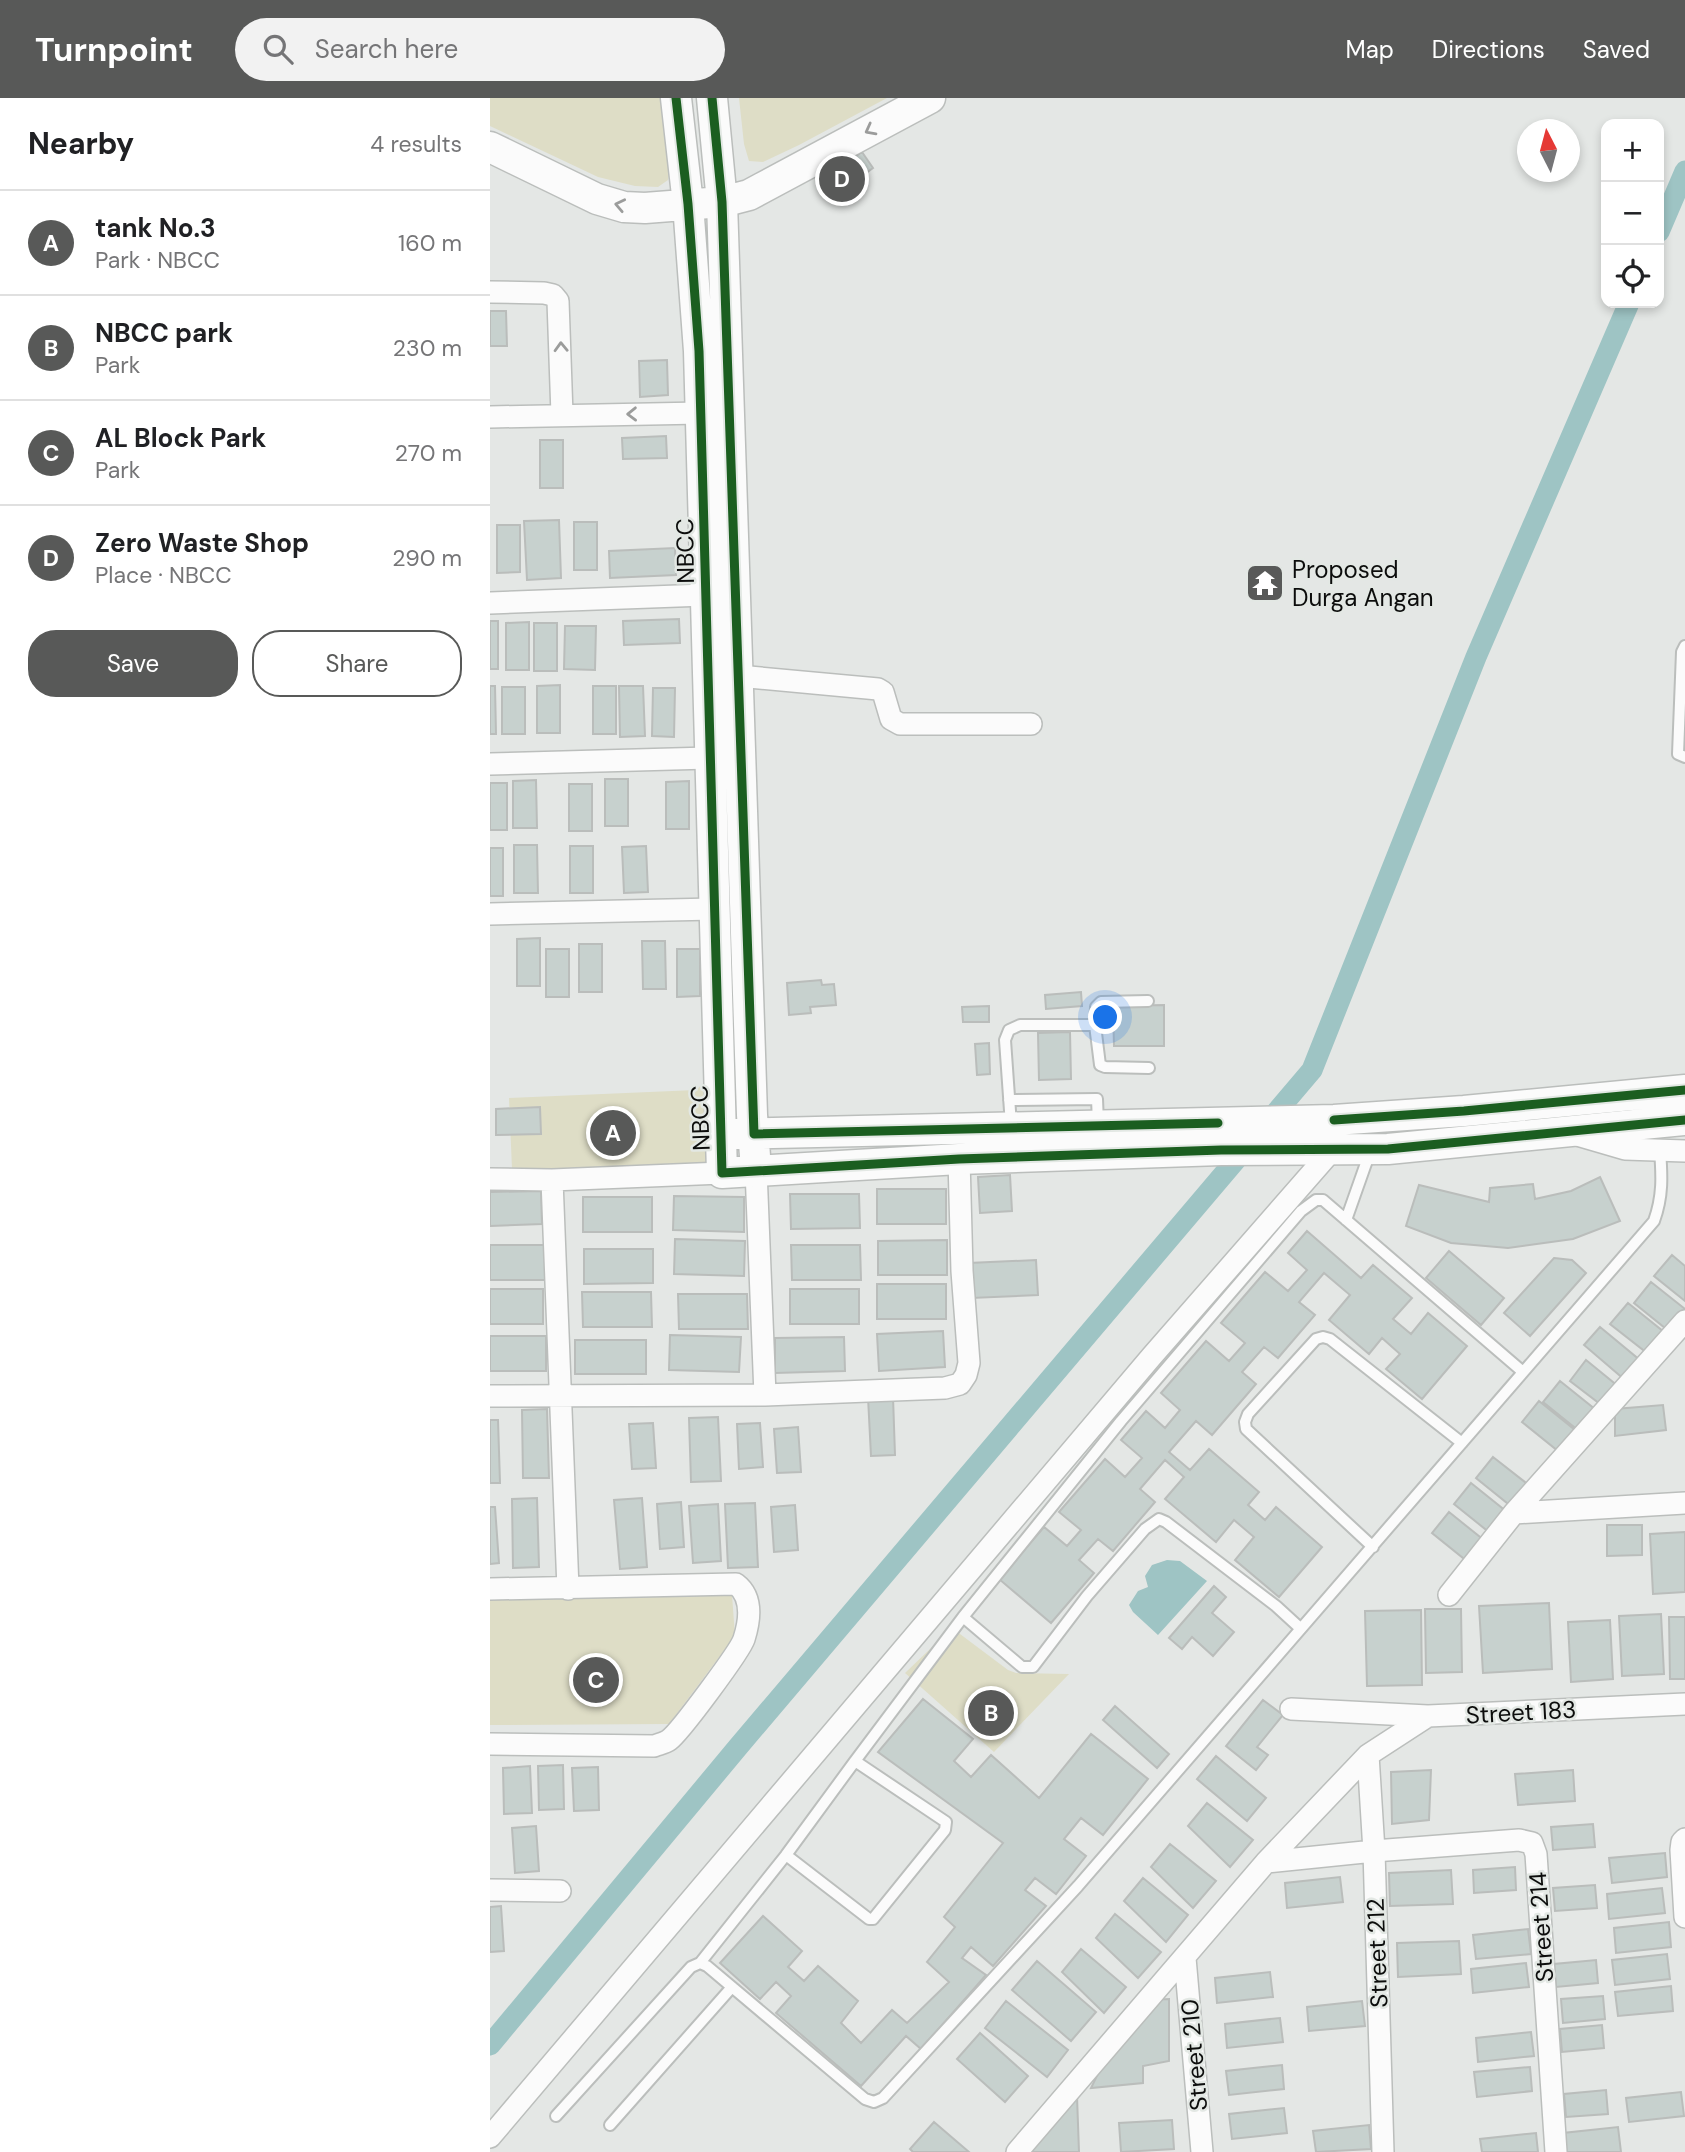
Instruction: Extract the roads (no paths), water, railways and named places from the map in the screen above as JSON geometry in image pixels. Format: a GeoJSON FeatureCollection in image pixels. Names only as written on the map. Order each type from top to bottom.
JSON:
{"type":"FeatureCollection","features":[{"type":"Feature","properties":{"kind":"street","name":"NBCC"},"geometry":{"type":"LineString","coordinates":[[676,98],[688,204],[699,351],[722,1173],[959,1159],[1220,1137]]}},
{"type":"Feature","properties":{"kind":"street"},"geometry":{"type":"LineString","coordinates":[[712,98],[722,202],[765,1395]]}},
{"type":"Feature","properties":{"kind":"street"},"geometry":{"type":"LineString","coordinates":[[490,147],[597,199],[624,207],[722,202],[749,195],[930,98]]}},
{"type":"Feature","properties":{"kind":"street"},"geometry":{"type":"LineString","coordinates":[[490,292],[544,293],[553,295],[558,301],[562,415]]}},
{"type":"Feature","properties":{"kind":"street"},"geometry":{"type":"LineString","coordinates":[[490,417],[701,412]]}},
{"type":"Feature","properties":{"kind":"street"},"geometry":{"type":"LineString","coordinates":[[490,604],[705,595]]}},
{"type":"Feature","properties":{"kind":"street"},"geometry":{"type":"LineString","coordinates":[[738,676],[878,689],[883,692],[891,719],[901,724],[1031,724]]}},
{"type":"Feature","properties":{"kind":"street"},"geometry":{"type":"LineString","coordinates":[[490,764],[709,758]]}},
{"type":"Feature","properties":{"kind":"street"},"geometry":{"type":"LineString","coordinates":[[490,914],[714,909]]}},
{"type":"Feature","properties":{"kind":"street"},"geometry":{"type":"LineString","coordinates":[[490,2137],[918,1635],[1329,1140],[1464,1111],[1685,1090]]}},
{"type":"Feature","properties":{"kind":"street"},"geometry":{"type":"LineString","coordinates":[[720,1135],[1010,1114],[1098,1126],[1220,1137],[1274,1136],[1329,1140],[1371,1149],[1685,1120]]}},
{"type":"Feature","properties":{"kind":"street"},"geometry":{"type":"LineString","coordinates":[[1564,1132],[1625,1149],[1685,1151]]}},
{"type":"Feature","properties":{"kind":"street"},"geometry":{"type":"LineString","coordinates":[[490,1396],[765,1395],[945,1388],[960,1384],[969,1363],[962,1271],[959,1159]]}},
{"type":"Feature","properties":{"kind":"street"},"geometry":{"type":"LineString","coordinates":[[490,1179],[552,1180],[722,1173]]}},
{"type":"Feature","properties":{"kind":"street"},"geometry":{"type":"LineString","coordinates":[[552,1180],[568,1589]]}},
{"type":"Feature","properties":{"kind":"street"},"geometry":{"type":"LineString","coordinates":[[1449,1595],[1514,1513],[1682,1329]]}},
{"type":"Feature","properties":{"kind":"street"},"geometry":{"type":"LineString","coordinates":[[1514,1513],[1685,1503]]}},
{"type":"Feature","properties":{"kind":"street"},"geometry":{"type":"LineString","coordinates":[[490,1589],[736,1584],[744,1590],[750,1615],[744,1642],[682,1727],[668,1741],[654,1746],[490,1744]]}},
{"type":"Feature","properties":{"kind":"street","name":"Street 183"},"geometry":{"type":"LineString","coordinates":[[1291,1709],[1428,1716],[1685,1704]]}},
{"type":"Feature","properties":{"kind":"street"},"geometry":{"type":"LineString","coordinates":[[1022,2149],[1266,1862],[1368,1755],[1428,1716]]}},
{"type":"Feature","properties":{"kind":"street","name":"Street 212"},"geometry":{"type":"LineString","coordinates":[[1368,1755],[1374,1851],[1383,2152]]}},
{"type":"Feature","properties":{"kind":"street"},"geometry":{"type":"LineString","coordinates":[[1685,1839],[1681,1850],[1685,1917]]}},
{"type":"Feature","properties":{"kind":"street","name":"Street 214"},"geometry":{"type":"LineString","coordinates":[[1266,1862],[1519,1840],[1532,1843],[1536,1854],[1556,2152]]}},
{"type":"Feature","properties":{"kind":"street"},"geometry":{"type":"LineString","coordinates":[[490,1890],[560,1891]]}},
{"type":"Feature","properties":{"kind":"street","name":"Street 210"},"geometry":{"type":"LineString","coordinates":[[1185,1958],[1202,2152]]}},
{"type":"Feature","properties":{"kind":"lane"},"geometry":{"type":"LineString","coordinates":[[1685,646],[1682,652],[1678,754],[1685,757]]}},
{"type":"Feature","properties":{"kind":"lane"},"geometry":{"type":"LineString","coordinates":[[1148,1001],[1101,1002],[1096,1007],[1095,1025],[1100,1065],[1105,1068],[1149,1068]]}},
{"type":"Feature","properties":{"kind":"lane"},"geometry":{"type":"LineString","coordinates":[[1010,1114],[1005,1040],[1009,1030],[1020,1025],[1095,1025]]}},
{"type":"Feature","properties":{"kind":"lane"},"geometry":{"type":"LineString","coordinates":[[1346,1220],[1371,1149]]}},
{"type":"Feature","properties":{"kind":"lane"},"geometry":{"type":"LineString","coordinates":[[700,1963],[733,1987],[865,2099],[874,2102],[883,2098],[1078,1886],[1654,1221],[1661,1202],[1663,1181],[1660,1150]]}},
{"type":"Feature","properties":{"kind":"lane"},"geometry":{"type":"LineString","coordinates":[[556,2116],[691,1967],[700,1963],[786,1855],[964,1617],[1121,1420],[1301,1211],[1316,1200],[1323,1200],[1523,1372]]}},
{"type":"Feature","properties":{"kind":"lane"},"geometry":{"type":"LineString","coordinates":[[1373,1547],[1246,1429],[1248,1414],[1316,1339],[1323,1337],[1330,1339],[1462,1443]]}},
{"type":"Feature","properties":{"kind":"lane"},"geometry":{"type":"LineString","coordinates":[[964,1617],[1022,1667],[1033,1667],[1087,1596],[1145,1529],[1159,1519],[1276,1606],[1300,1628]]}},
{"type":"Feature","properties":{"kind":"lane"},"geometry":{"type":"LineString","coordinates":[[786,1855],[869,1919],[873,1919],[945,1830],[946,1822],[942,1818],[855,1761]]}},
{"type":"Feature","properties":{"kind":"lane"},"geometry":{"type":"LineString","coordinates":[[610,2125],[733,1987]]}},
{"type":"Feature","properties":{"kind":"water"},"geometry":{"type":"Polygon","coordinates":[[[1167,1560],[1180,1561],[1207,1581],[1158,1635],[1129,1605],[1138,1591],[1148,1587],[1145,1576],[1152,1565],[1167,1560]]]}},
{"type":"Feature","properties":{"kind":"waterway"},"geometry":{"type":"LineString","coordinates":[[1664,220],[1685,171]]}},
{"type":"Feature","properties":{"kind":"waterway"},"geometry":{"type":"LineString","coordinates":[[490,2045],[738,1747],[1312,1070],[1476,657],[1627,308]]}},
{"type":"Feature","properties":{"kind":"place","name":"Zero Waste Shop"},"geometry":{"type":"Point","coordinates":[842,179]}},
{"type":"Feature","properties":{"kind":"place","name":"Proposed Durga Angan"},"geometry":{"type":"Point","coordinates":[1265,583]}},
{"type":"Feature","properties":{"kind":"place","name":"tank No.3"},"geometry":{"type":"Point","coordinates":[613,1133]}},
{"type":"Feature","properties":{"kind":"place","name":"AL Block Park"},"geometry":{"type":"Point","coordinates":[596,1680]}},
{"type":"Feature","properties":{"kind":"place","name":"NBCC park"},"geometry":{"type":"Point","coordinates":[991,1713]}}]}
